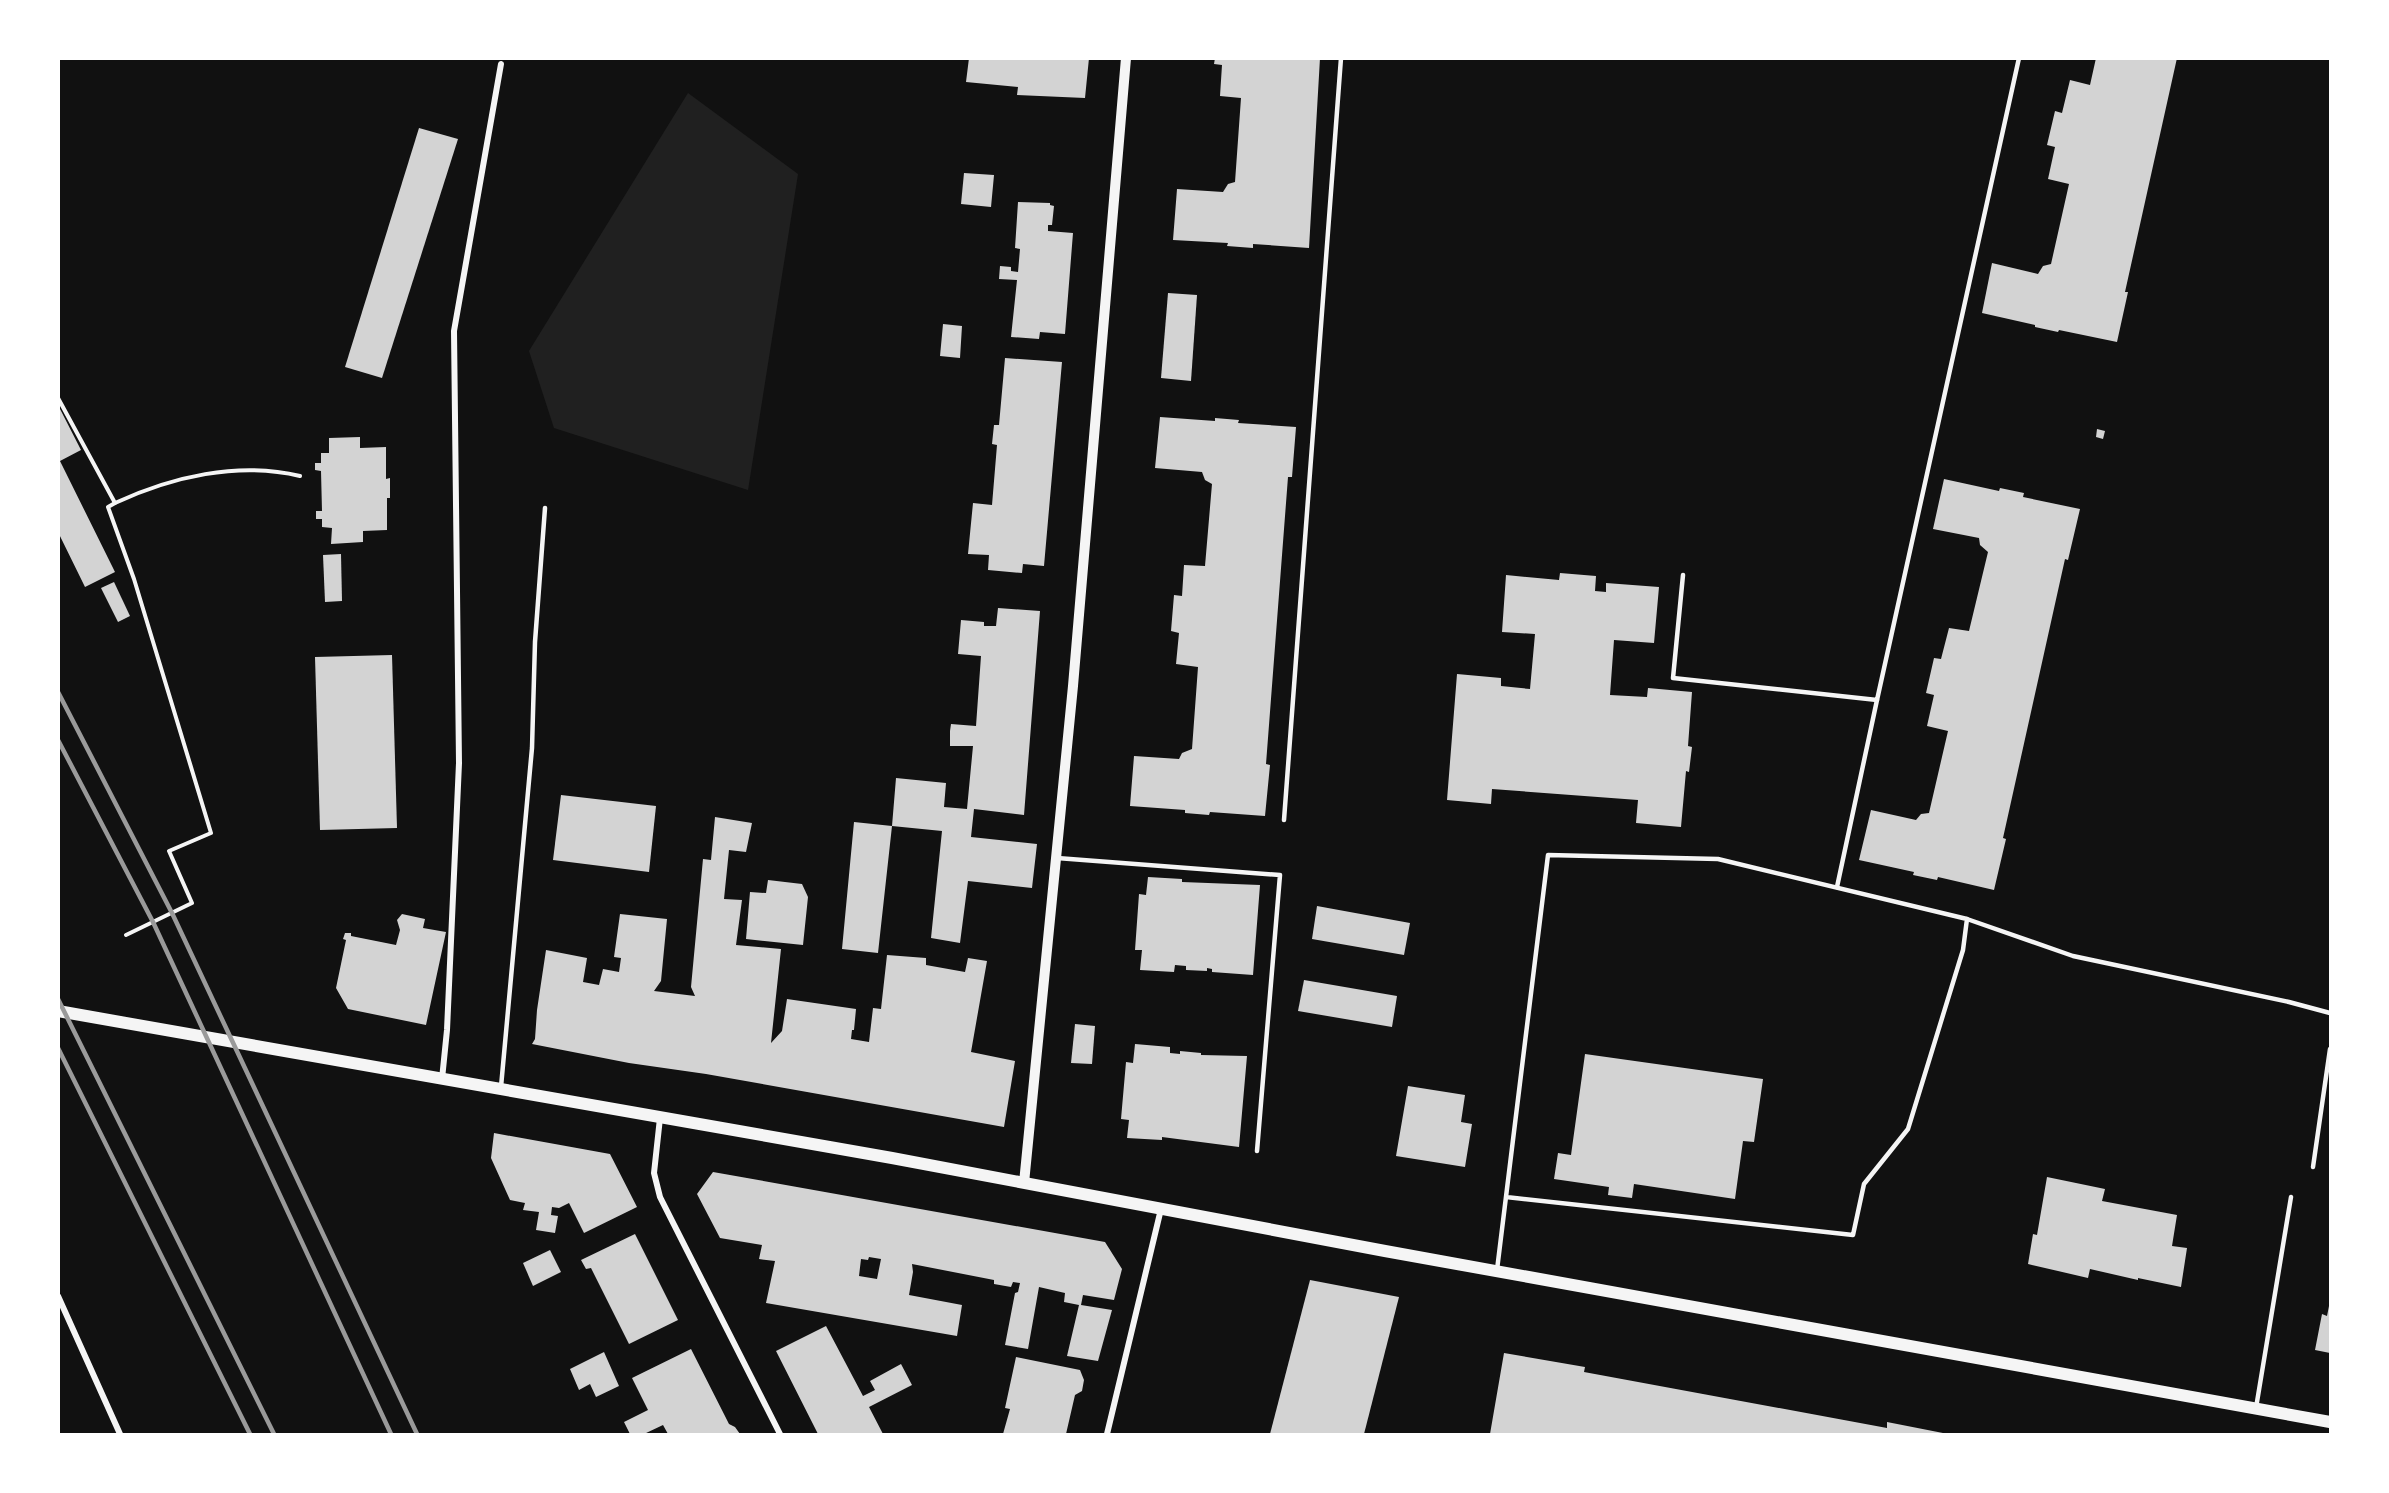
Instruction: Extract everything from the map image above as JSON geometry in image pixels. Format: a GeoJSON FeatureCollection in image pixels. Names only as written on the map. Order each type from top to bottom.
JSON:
{"type":"FeatureCollection","features":[{"type":"Feature","properties":{"kind":"main road"},"geometry":{"type":"LineString","coordinates":[[58,1011],[1024,1183],[2331,1422]]}},
{"type":"Feature","properties":{"kind":"street"},"geometry":{"type":"LineString","coordinates":[[1024,1183],[1057,858],[1126,58]]}},
{"type":"Feature","properties":{"kind":"street"},"geometry":{"type":"LineString","coordinates":[[442,1079],[447,1030],[459,763],[454,331],[501,64]]}},
{"type":"Feature","properties":{"kind":"street"},"geometry":{"type":"LineString","coordinates":[[660,1118],[654,1173],[660,1197],[780,1434]]}},
{"type":"Feature","properties":{"kind":"street"},"geometry":{"type":"LineString","coordinates":[[1107,1434],[1161,1208]]}},
{"type":"Feature","properties":{"kind":"street"},"geometry":{"type":"LineString","coordinates":[[58,1296],[120,1434]]}},
{"type":"Feature","properties":{"kind":"lane"},"geometry":{"type":"LineString","coordinates":[[1284,820],[1341,58]]}},
{"type":"Feature","properties":{"kind":"lane"},"geometry":{"type":"LineString","coordinates":[[1837,887],[2019,58]]}},
{"type":"Feature","properties":{"kind":"lane"},"geometry":{"type":"LineString","coordinates":[[501,1089],[532,748],[535,642],[546,508]]}},
{"type":"Feature","properties":{"kind":"lane"},"geometry":{"type":"LineString","coordinates":[[1683,575],[1673,678],[1877,700]]}},
{"type":"Feature","properties":{"kind":"lane"},"geometry":{"type":"LineString","coordinates":[[1497,1270],[1548,855],[1718,859],[1967,919],[2073,956],[2331,1012]]}},
{"type":"Feature","properties":{"kind":"lane"},"geometry":{"type":"LineString","coordinates":[[1057,858],[1280,875],[1257,1151]]}},
{"type":"Feature","properties":{"kind":"lane"},"geometry":{"type":"LineString","coordinates":[[1506,1197],[1853,1235],[1864,1184],[1908,1130],[1963,950],[1967,919]]}},
{"type":"Feature","properties":{"kind":"lane"},"geometry":{"type":"LineString","coordinates":[[2313,1167],[2331,1049]]}},
{"type":"Feature","properties":{"kind":"lane"},"geometry":{"type":"LineString","coordinates":[[2256,1408],[2291,1197]]}},
{"type":"Feature","properties":{"kind":"path"},"geometry":{"type":"LineString","coordinates":[[58,398],[115,503]]}},
{"type":"Feature","properties":{"kind":"path"},"geometry":{"type":"LineString","coordinates":[[126,935],[192,903],[169,851],[212,833],[134,579],[108,507],[159,485],[228,471],[259,470],[300,476]]}},
{"type":"Feature","properties":{"kind":"shaded area"},"geometry":{"type":"Polygon","coordinates":[[[688,93],[798,174],[748,490],[554,428],[529,351],[688,93]]]}},
{"type":"Feature","properties":{"kind":"building"},"geometry":{"type":"Polygon","coordinates":[[[969,58],[1089,58],[1085,98],[1017,95],[1018,87],[966,82],[969,58]]]}},
{"type":"Feature","properties":{"kind":"building"},"geometry":{"type":"Polygon","coordinates":[[[1215,58],[1320,58],[1309,248],[1253,244],[1253,248],[1227,246],[1228,243],[1173,240],[1177,189],[1223,192],[1228,184],[1235,182],[1241,98],[1220,96],[1222,65],[1214,64],[1215,58]]]}},
{"type":"Feature","properties":{"kind":"building"},"geometry":{"type":"Polygon","coordinates":[[[2096,58],[2177,58],[2125,292],[2128,292],[2117,342],[2059,330],[2058,332],[1982,313],[1992,263],[2038,274],[2043,266],[2051,264],[2069,184],[2048,179],[2055,147],[2047,145],[2055,111],[2062,113],[2070,80],[2090,85],[2096,58]]]}},
{"type":"Feature","properties":{"kind":"building"},"geometry":{"type":"Polygon","coordinates":[[[419,128],[458,139],[382,378],[345,367],[419,128]]]}},
{"type":"Feature","properties":{"kind":"building"},"geometry":{"type":"Polygon","coordinates":[[[964,173],[994,175],[991,207],[961,204],[964,173]]]}},
{"type":"Feature","properties":{"kind":"building"},"geometry":{"type":"Polygon","coordinates":[[[1018,202],[1050,203],[1054,206],[1052,225],[1048,225],[1048,231],[1073,233],[1065,334],[1040,332],[1039,339],[1011,337],[1017,280],[999,279],[1000,266],[1011,267],[1011,271],[1018,272],[1020,249],[1015,248],[1018,202]]]}},
{"type":"Feature","properties":{"kind":"building"},"geometry":{"type":"Polygon","coordinates":[[[1168,293],[1197,295],[1191,381],[1161,378],[1168,293]]]}},
{"type":"Feature","properties":{"kind":"building"},"geometry":{"type":"Polygon","coordinates":[[[943,324],[962,326],[960,358],[940,356],[943,324]]]}},
{"type":"Feature","properties":{"kind":"building"},"geometry":{"type":"Polygon","coordinates":[[[1005,358],[1062,362],[1044,566],[1023,564],[1022,573],[988,570],[989,555],[968,554],[973,503],[992,505],[997,445],[992,444],[994,425],[999,425],[1005,358]]]}},
{"type":"Feature","properties":{"kind":"building"},"geometry":{"type":"Polygon","coordinates":[[[58,405],[81,450],[60,461],[115,572],[85,587],[58,532],[58,405]]]}},
{"type":"Feature","properties":{"kind":"building"},"geometry":{"type":"Polygon","coordinates":[[[1160,417],[1215,421],[1215,418],[1239,420],[1238,423],[1296,427],[1292,477],[1288,477],[1266,764],[1270,765],[1265,816],[1210,812],[1209,815],[1185,813],[1185,810],[1130,806],[1134,756],[1179,759],[1182,753],[1192,749],[1198,667],[1176,664],[1179,633],[1171,631],[1174,595],[1182,596],[1184,565],[1205,566],[1212,484],[1205,480],[1202,472],[1155,468],[1160,417]]]}},
{"type":"Feature","properties":{"kind":"building"},"geometry":{"type":"Polygon","coordinates":[[[2097,429],[2105,431],[2103,439],[2096,437],[2097,429]]]}},
{"type":"Feature","properties":{"kind":"building"},"geometry":{"type":"Polygon","coordinates":[[[360,437],[360,448],[386,447],[386,479],[390,478],[390,498],[387,498],[387,530],[363,531],[363,542],[331,544],[332,528],[322,527],[322,519],[316,519],[316,511],[322,511],[321,471],[315,470],[315,463],[321,463],[321,453],[329,453],[329,438],[360,437]]]}},
{"type":"Feature","properties":{"kind":"building"},"geometry":{"type":"Polygon","coordinates":[[[1944,479],[1999,491],[2000,488],[2024,493],[2023,497],[2080,509],[2068,560],[2065,559],[2003,838],[2006,839],[1994,890],[1938,877],[1937,880],[1913,875],[1914,872],[1859,860],[1871,810],[1916,820],[1921,814],[1929,813],[1948,731],[1927,726],[1934,695],[1926,693],[1934,658],[1941,659],[1949,628],[1969,631],[1988,552],[1980,545],[1979,538],[1933,529],[1944,479]]]}},
{"type":"Feature","properties":{"kind":"building"},"geometry":{"type":"Polygon","coordinates":[[[341,554],[342,601],[325,602],[323,555],[341,554]]]}},
{"type":"Feature","properties":{"kind":"building"},"geometry":{"type":"Polygon","coordinates":[[[1560,573],[1596,576],[1595,591],[1606,592],[1606,583],[1659,587],[1654,643],[1614,640],[1610,695],[1647,697],[1648,688],[1692,692],[1688,746],[1692,747],[1689,772],[1686,771],[1681,827],[1636,823],[1638,800],[1492,789],[1491,804],[1447,800],[1457,674],[1501,678],[1501,686],[1530,689],[1535,634],[1502,632],[1506,575],[1559,580],[1560,573]]]}},
{"type":"Feature","properties":{"kind":"building"},"geometry":{"type":"Polygon","coordinates":[[[114,582],[130,616],[118,622],[101,588],[114,582]]]}},
{"type":"Feature","properties":{"kind":"building"},"geometry":{"type":"Polygon","coordinates":[[[998,608],[1040,611],[1024,815],[974,809],[971,837],[1037,844],[1032,888],[968,881],[960,943],[931,938],[942,831],[892,826],[896,778],[946,783],[944,807],[967,809],[973,746],[950,746],[950,731],[951,724],[976,726],[981,656],[958,654],[961,620],[984,622],[984,626],[996,626],[998,608]]]}},
{"type":"Feature","properties":{"kind":"building"},"geometry":{"type":"Polygon","coordinates":[[[392,655],[397,828],[320,830],[315,657],[392,655]]]}},
{"type":"Feature","properties":{"kind":"building"},"geometry":{"type":"Polygon","coordinates":[[[561,795],[656,806],[649,872],[553,860],[561,795]]]}},
{"type":"Feature","properties":{"kind":"building"},"geometry":{"type":"Polygon","coordinates":[[[715,817],[752,823],[746,852],[729,850],[724,899],[742,900],[736,945],[781,949],[771,1043],[782,1031],[787,999],[856,1009],[851,1039],[869,1042],[873,1008],[881,1009],[887,955],[926,958],[926,965],[965,972],[968,958],[987,961],[971,1052],[1015,1061],[1004,1127],[706,1074],[629,1063],[532,1044],[535,1039],[546,950],[587,958],[583,982],[599,985],[603,969],[619,972],[621,958],[614,957],[620,914],[667,919],[661,981],[654,991],[695,996],[691,987],[703,859],[711,860],[715,817]]]}},
{"type":"Feature","properties":{"kind":"building"},"geometry":{"type":"Polygon","coordinates":[[[854,822],[892,826],[878,953],[842,949],[854,822]]]}},
{"type":"Feature","properties":{"kind":"building"},"geometry":{"type":"Polygon","coordinates":[[[1148,877],[1182,879],[1182,882],[1260,885],[1253,975],[1212,972],[1212,969],[1207,968],[1207,971],[1186,970],[1186,966],[1175,965],[1174,972],[1140,970],[1142,950],[1135,950],[1139,894],[1146,895],[1148,877]]]}},
{"type":"Feature","properties":{"kind":"building"},"geometry":{"type":"Polygon","coordinates":[[[768,880],[802,884],[808,897],[803,945],[746,939],[750,892],[766,893],[768,880]]]}},
{"type":"Feature","properties":{"kind":"building"},"geometry":{"type":"Polygon","coordinates":[[[1317,906],[1410,923],[1404,955],[1312,939],[1317,906]]]}},
{"type":"Feature","properties":{"kind":"building"},"geometry":{"type":"Polygon","coordinates":[[[402,914],[425,919],[423,928],[446,932],[426,1025],[348,1009],[336,988],[346,940],[343,939],[345,933],[396,945],[400,930],[397,920],[402,914]]]}},
{"type":"Feature","properties":{"kind":"building"},"geometry":{"type":"Polygon","coordinates":[[[1304,980],[1397,996],[1392,1027],[1298,1011],[1304,980]]]}},
{"type":"Feature","properties":{"kind":"building"},"geometry":{"type":"Polygon","coordinates":[[[1075,1024],[1095,1026],[1092,1064],[1071,1063],[1075,1024]]]}},
{"type":"Feature","properties":{"kind":"building"},"geometry":{"type":"Polygon","coordinates":[[[1135,1044],[1170,1047],[1170,1053],[1180,1054],[1180,1051],[1201,1053],[1201,1055],[1247,1056],[1239,1147],[1162,1137],[1162,1140],[1127,1138],[1129,1120],[1121,1119],[1126,1062],[1133,1063],[1135,1044]]]}},
{"type":"Feature","properties":{"kind":"building"},"geometry":{"type":"Polygon","coordinates":[[[1585,1054],[1763,1079],[1754,1142],[1743,1141],[1735,1199],[1634,1184],[1632,1198],[1608,1195],[1609,1187],[1554,1179],[1558,1153],[1571,1155],[1585,1054]]]}},
{"type":"Feature","properties":{"kind":"building"},"geometry":{"type":"Polygon","coordinates":[[[1408,1086],[1465,1095],[1461,1122],[1472,1124],[1465,1167],[1396,1156],[1408,1086]]]}},
{"type":"Feature","properties":{"kind":"building"},"geometry":{"type":"Polygon","coordinates":[[[494,1133],[610,1154],[637,1207],[584,1233],[569,1203],[559,1208],[552,1207],[551,1215],[558,1216],[555,1233],[536,1230],[539,1212],[523,1210],[525,1203],[510,1200],[491,1158],[494,1133]]]}},
{"type":"Feature","properties":{"kind":"building"},"geometry":{"type":"Polygon","coordinates":[[[713,1172],[1105,1242],[1122,1269],[1114,1300],[1083,1295],[1081,1305],[1112,1310],[1098,1361],[1067,1356],[1079,1305],[1064,1302],[1065,1293],[1039,1287],[1028,1349],[1005,1345],[1015,1293],[1018,1292],[1020,1283],[1013,1282],[1011,1287],[994,1284],[994,1280],[912,1264],[909,1295],[962,1305],[957,1336],[766,1303],[775,1261],[759,1259],[762,1245],[720,1238],[697,1194],[713,1172]],[[869,1257],[868,1260],[861,1259],[859,1276],[877,1279],[881,1259],[869,1257]]]}},
{"type":"Feature","properties":{"kind":"building"},"geometry":{"type":"Polygon","coordinates":[[[2047,1177],[2105,1189],[2102,1201],[2177,1215],[2172,1246],[2187,1248],[2181,1287],[2090,1269],[2088,1278],[2028,1264],[2033,1234],[2037,1235],[2047,1177]]]}},
{"type":"Feature","properties":{"kind":"building"},"geometry":{"type":"Polygon","coordinates":[[[635,1234],[678,1320],[629,1344],[591,1268],[586,1269],[581,1260],[635,1234]]]}},
{"type":"Feature","properties":{"kind":"building"},"geometry":{"type":"Polygon","coordinates":[[[550,1250],[561,1272],[533,1286],[523,1263],[550,1250]]]}},
{"type":"Feature","properties":{"kind":"building"},"geometry":{"type":"Polygon","coordinates":[[[1310,1280],[1399,1297],[1364,1434],[1270,1434],[1310,1280]]]}},
{"type":"Feature","properties":{"kind":"building"},"geometry":{"type":"Polygon","coordinates":[[[2329,1306],[2330,1353],[2315,1350],[2322,1314],[2327,1316],[2329,1306]]]}},
{"type":"Feature","properties":{"kind":"building"},"geometry":{"type":"Polygon","coordinates":[[[826,1326],[863,1396],[875,1390],[870,1381],[901,1364],[912,1385],[869,1407],[883,1434],[818,1434],[776,1351],[826,1326]]]}},
{"type":"Feature","properties":{"kind":"building"},"geometry":{"type":"Polygon","coordinates":[[[691,1349],[729,1424],[735,1427],[740,1434],[668,1434],[663,1425],[644,1434],[630,1434],[624,1422],[648,1410],[632,1378],[691,1349]]]}},
{"type":"Feature","properties":{"kind":"building"},"geometry":{"type":"Polygon","coordinates":[[[604,1352],[619,1386],[596,1397],[590,1384],[579,1390],[570,1369],[604,1352]]]}},
{"type":"Feature","properties":{"kind":"building"},"geometry":{"type":"Polygon","coordinates":[[[1504,1353],[1585,1367],[1584,1372],[1887,1428],[1887,1422],[1948,1434],[1490,1434],[1504,1353]]]}},
{"type":"Feature","properties":{"kind":"building"},"geometry":{"type":"Polygon","coordinates":[[[1016,1357],[1080,1370],[1084,1380],[1082,1391],[1075,1395],[1066,1434],[1003,1434],[1010,1409],[1005,1408],[1016,1357]]]}},
{"type":"Feature","properties":{"kind":"railway"},"geometry":{"type":"LineString","coordinates":[[58,692],[172,913],[417,1434]]}},
{"type":"Feature","properties":{"kind":"railway"},"geometry":{"type":"LineString","coordinates":[[58,740],[153,922],[391,1434]]}},
{"type":"Feature","properties":{"kind":"railway"},"geometry":{"type":"LineString","coordinates":[[58,999],[274,1434]]}},
{"type":"Feature","properties":{"kind":"railway"},"geometry":{"type":"LineString","coordinates":[[58,1048],[250,1434]]}}]}
